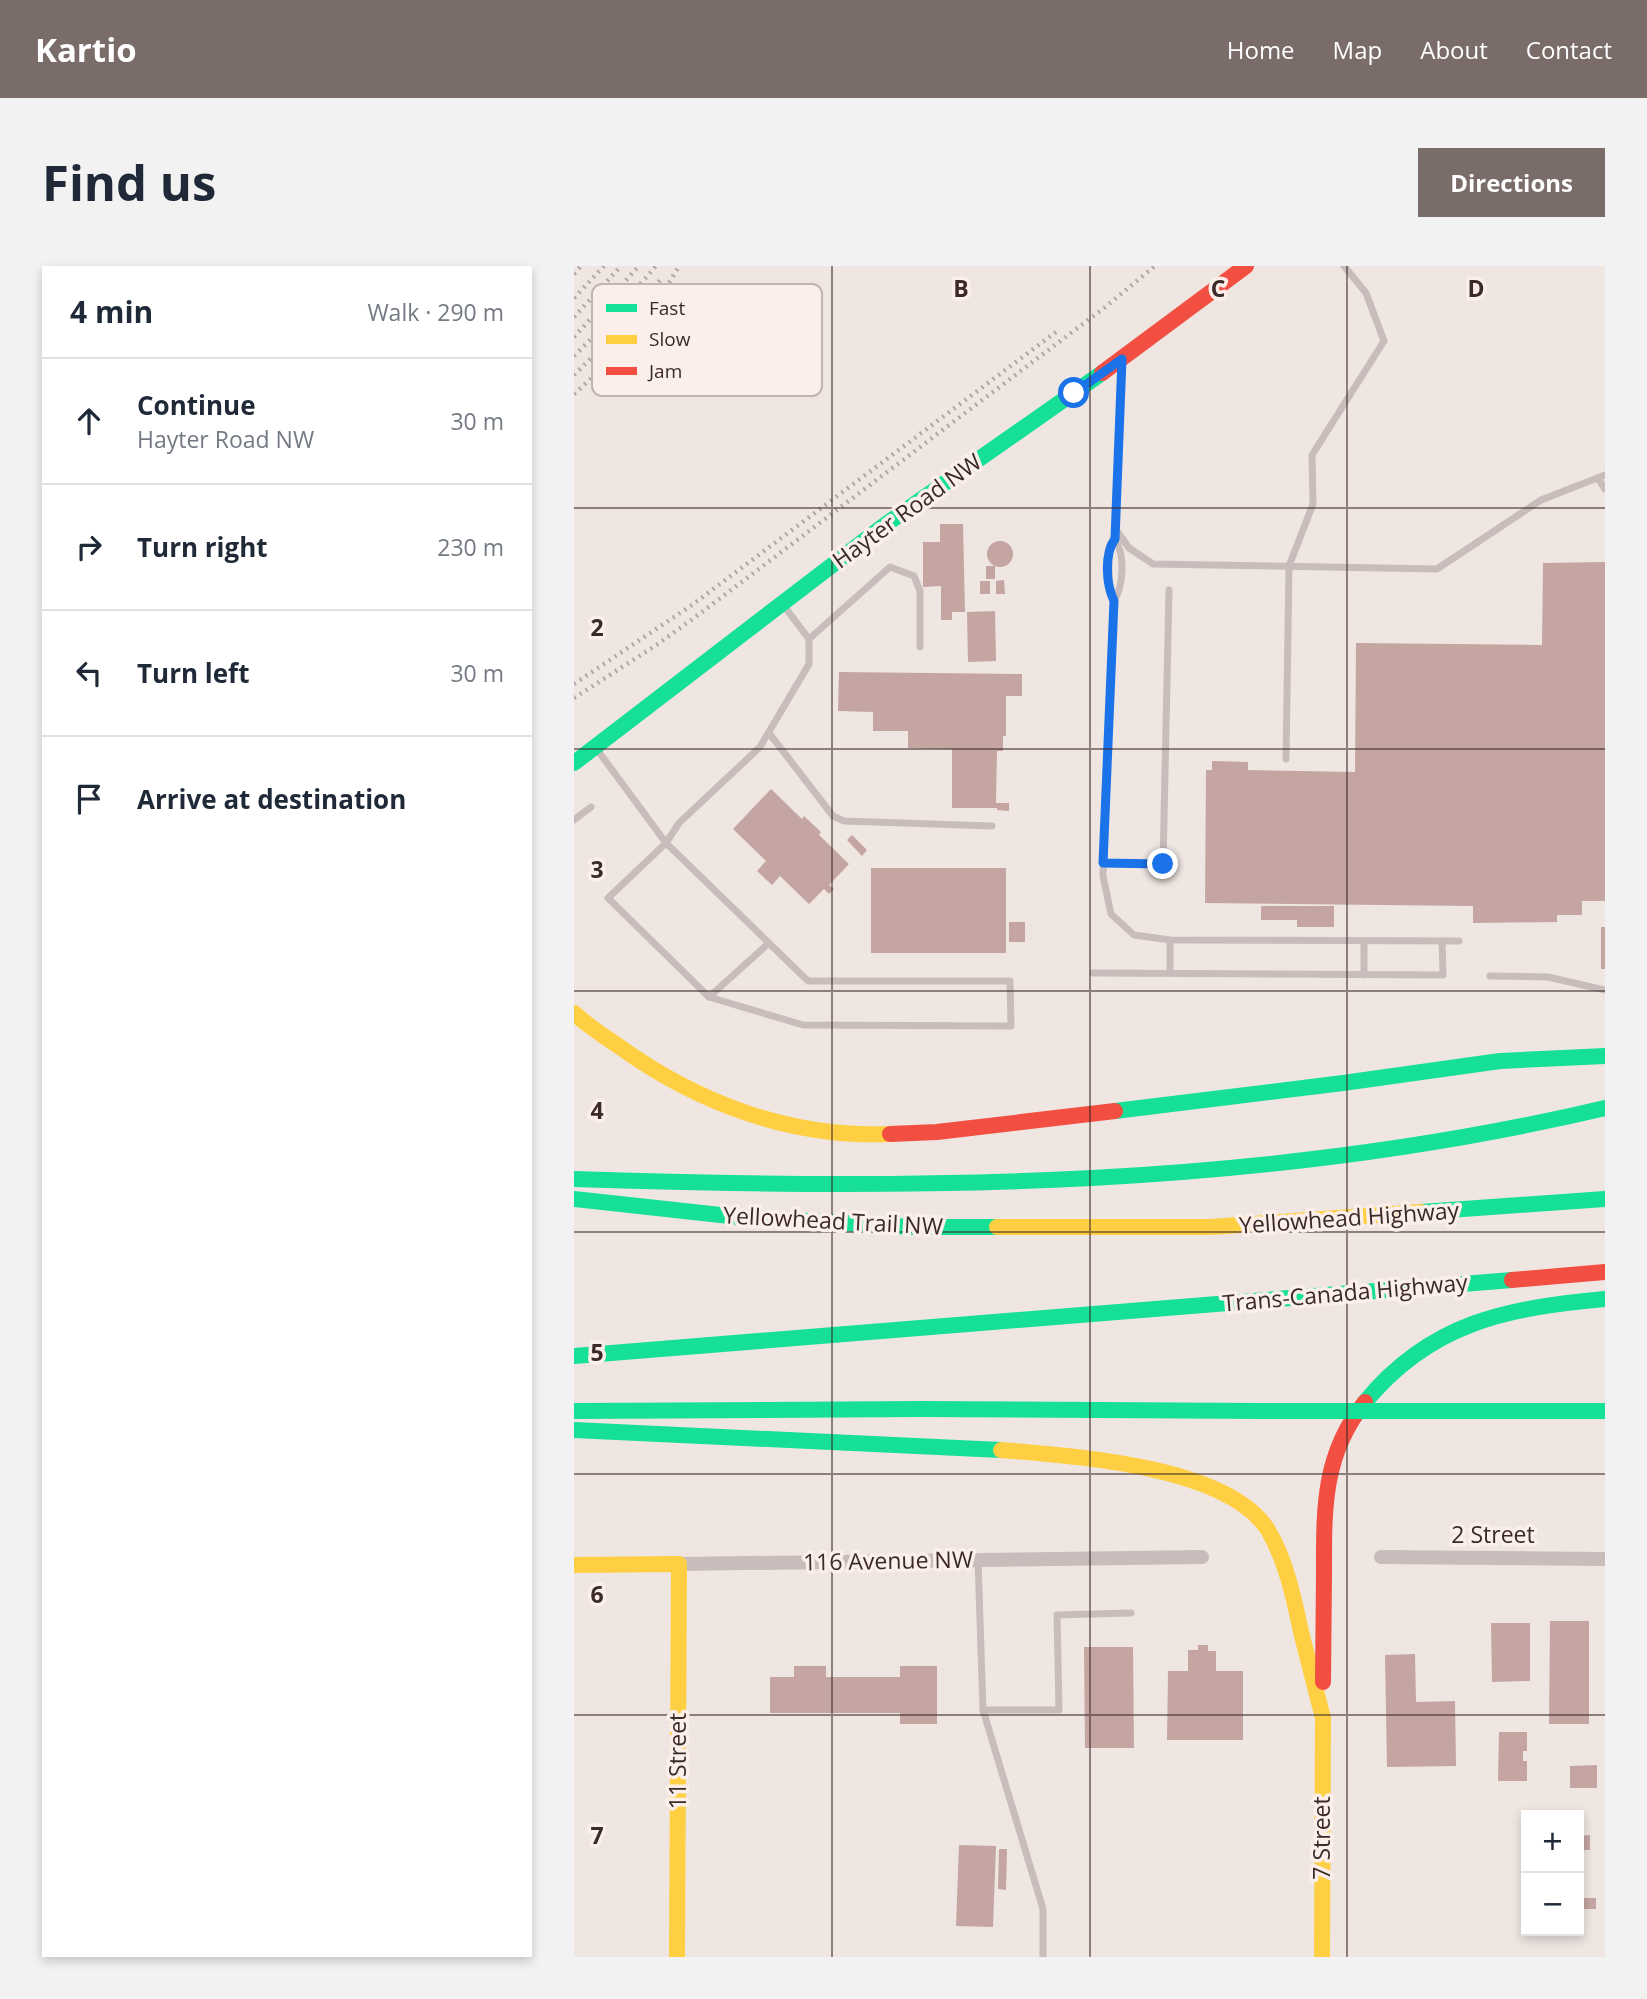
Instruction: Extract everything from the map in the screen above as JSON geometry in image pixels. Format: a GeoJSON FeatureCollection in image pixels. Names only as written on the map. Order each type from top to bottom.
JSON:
{"type":"FeatureCollection","features":[{"type":"Feature","properties":{"kind":"main road","name":"Hayter Road NW"},"geometry":{"type":"LineString","coordinates":[[574,763],[882,527],[1122,359],[1246,266]]}},
{"type":"Feature","properties":{"kind":"main road"},"geometry":{"type":"LineString","coordinates":[[574,1013],[635,1059],[714,1103],[760,1119],[822,1132],[877,1135],[950,1131],[1500,1062],[1605,1056]]}},
{"type":"Feature","properties":{"kind":"main road"},"geometry":{"type":"LineString","coordinates":[[574,1179],[754,1185],[933,1185],[1193,1172],[1303,1162],[1419,1147],[1605,1108]]}},
{"type":"Feature","properties":{"kind":"main road","name":"Yellowhead Trail NW"},"geometry":{"type":"LineString","coordinates":[[574,1199],[802,1222],[912,1227],[1093,1226]]}},
{"type":"Feature","properties":{"kind":"main road","name":"Yellowhead Highway"},"geometry":{"type":"LineString","coordinates":[[1093,1226],[1211,1227],[1605,1199]]}},
{"type":"Feature","properties":{"kind":"main road","name":"Trans-Canada Highway"},"geometry":{"type":"LineString","coordinates":[[574,1356],[1605,1272]]}},
{"type":"Feature","properties":{"kind":"main road"},"geometry":{"type":"LineString","coordinates":[[1323,1718],[1325,1507],[1328,1478],[1336,1452],[1349,1426],[1370,1395],[1408,1357],[1458,1329],[1510,1312],[1548,1304],[1605,1299]]}},
{"type":"Feature","properties":{"kind":"main road"},"geometry":{"type":"LineString","coordinates":[[1534,1410],[1605,1402]]}},
{"type":"Feature","properties":{"kind":"main road"},"geometry":{"type":"LineString","coordinates":[[574,1411],[1605,1411]]}},
{"type":"Feature","properties":{"kind":"main road"},"geometry":{"type":"LineString","coordinates":[[574,1430],[962,1448],[1052,1455],[1148,1468],[1211,1487],[1240,1501],[1258,1517],[1272,1539],[1286,1571],[1323,1718]]}},
{"type":"Feature","properties":{"kind":"main road","name":"116 Avenue NW"},"geometry":{"type":"LineString","coordinates":[[574,1565],[679,1564]]}},
{"type":"Feature","properties":{"kind":"main road","name":"11 Street"},"geometry":{"type":"LineString","coordinates":[[677,1957],[679,1564]]}},
{"type":"Feature","properties":{"kind":"main road","name":"7 Street"},"geometry":{"type":"LineString","coordinates":[[1322,1957],[1323,1718]]}},
{"type":"Feature","properties":{"kind":"street","name":"116 Avenue NW"},"geometry":{"type":"LineString","coordinates":[[679,1564],[1202,1557]]}},
{"type":"Feature","properties":{"kind":"street","name":"2 Street"},"geometry":{"type":"LineString","coordinates":[[1381,1557],[1605,1559]]}},
{"type":"Feature","properties":{"kind":"lane"},"geometry":{"type":"LineString","coordinates":[[1286,759],[1289,566],[1313,504],[1312,455],[1384,341],[1366,293],[1344,266]]}},
{"type":"Feature","properties":{"kind":"lane"},"geometry":{"type":"LineString","coordinates":[[1114,601],[1121,590],[1121,548],[1115,539],[1115,528],[1122,359]]}},
{"type":"Feature","properties":{"kind":"lane"},"geometry":{"type":"LineString","coordinates":[[1115,528],[1129,548],[1153,564],[1437,569],[1541,500],[1602,476],[1605,489]]}},
{"type":"Feature","properties":{"kind":"lane"},"geometry":{"type":"LineString","coordinates":[[1115,539],[1109,547],[1109,590],[1114,601],[1103,863],[1111,914],[1134,935],[1170,940],[1460,941]]}},
{"type":"Feature","properties":{"kind":"lane"},"geometry":{"type":"LineString","coordinates":[[809,639],[890,567],[914,576],[920,591],[920,647]]}},
{"type":"Feature","properties":{"kind":"lane"},"geometry":{"type":"LineString","coordinates":[[1103,863],[1163,864],[1170,590]]}},
{"type":"Feature","properties":{"kind":"lane"},"geometry":{"type":"LineString","coordinates":[[595,746],[666,843],[808,981],[1010,981],[1011,1026],[803,1025],[709,997],[608,898],[666,843],[679,822],[760,747],[769,733],[809,664],[809,639],[782,604]]}},
{"type":"Feature","properties":{"kind":"lane"},"geometry":{"type":"LineString","coordinates":[[769,733],[833,816],[844,821],[992,826]]}},
{"type":"Feature","properties":{"kind":"lane"},"geometry":{"type":"LineString","coordinates":[[574,820],[591,807]]}},
{"type":"Feature","properties":{"kind":"lane"},"geometry":{"type":"LineString","coordinates":[[1170,940],[1170,973]]}},
{"type":"Feature","properties":{"kind":"lane"},"geometry":{"type":"LineString","coordinates":[[1364,941],[1364,975]]}},
{"type":"Feature","properties":{"kind":"lane"},"geometry":{"type":"LineString","coordinates":[[1093,973],[1443,975],[1442,941]]}},
{"type":"Feature","properties":{"kind":"lane"},"geometry":{"type":"LineString","coordinates":[[709,997],[769,943]]}},
{"type":"Feature","properties":{"kind":"lane"},"geometry":{"type":"LineString","coordinates":[[1490,976],[1548,977],[1605,990]]}},
{"type":"Feature","properties":{"kind":"lane"},"geometry":{"type":"LineString","coordinates":[[978,1560],[983,1710],[1043,1909],[1043,1957]]}},
{"type":"Feature","properties":{"kind":"lane"},"geometry":{"type":"LineString","coordinates":[[983,1710],[1059,1710],[1057,1615],[1131,1613]]}},
{"type":"Feature","properties":{"kind":"building"},"geometry":{"type":"Polygon","coordinates":[[[940,524],[963,524],[965,612],[952,612],[952,620],[941,620],[941,586],[923,587],[923,542],[940,542],[940,524]]]}},
{"type":"Feature","properties":{"kind":"building"},"geometry":{"type":"Polygon","coordinates":[[[1000,541],[1009,545],[1013,554],[1009,563],[1000,567],[991,563],[987,554],[991,545],[1000,541]]]}},
{"type":"Feature","properties":{"kind":"building"},"geometry":{"type":"Polygon","coordinates":[[[1605,562],[1605,901],[1582,901],[1582,915],[1557,915],[1557,922],[1473,923],[1473,906],[1205,903],[1206,770],[1212,770],[1212,761],[1248,762],[1248,770],[1355,772],[1356,643],[1542,645],[1543,563],[1605,562]]]}},
{"type":"Feature","properties":{"kind":"building"},"geometry":{"type":"Polygon","coordinates":[[[986,566],[995,566],[995,579],[986,579],[986,566]]]}},
{"type":"Feature","properties":{"kind":"building"},"geometry":{"type":"Polygon","coordinates":[[[1004,580],[1005,594],[996,594],[996,581],[1004,580]]]}},
{"type":"Feature","properties":{"kind":"building"},"geometry":{"type":"Polygon","coordinates":[[[980,581],[990,581],[990,594],[980,594],[980,581]]]}},
{"type":"Feature","properties":{"kind":"building"},"geometry":{"type":"Polygon","coordinates":[[[995,611],[996,661],[968,662],[967,612],[995,611]]]}},
{"type":"Feature","properties":{"kind":"building"},"geometry":{"type":"Polygon","coordinates":[[[839,672],[1022,674],[1022,696],[1006,696],[1006,736],[1003,736],[1003,751],[997,751],[996,803],[1009,803],[1009,811],[997,808],[952,808],[952,749],[908,748],[908,731],[873,731],[873,712],[838,711],[839,672]]]}},
{"type":"Feature","properties":{"kind":"building"},"geometry":{"type":"Polygon","coordinates":[[[771,789],[802,819],[804,816],[821,832],[819,835],[849,864],[829,885],[834,889],[829,894],[824,889],[809,904],[780,876],[772,885],[757,871],[766,861],[733,829],[771,789]]]}},
{"type":"Feature","properties":{"kind":"building"},"geometry":{"type":"Polygon","coordinates":[[[852,835],[867,850],[862,856],[847,840],[852,835]]]}},
{"type":"Feature","properties":{"kind":"building"},"geometry":{"type":"Polygon","coordinates":[[[871,868],[1006,868],[1006,953],[871,953],[871,868]]]}},
{"type":"Feature","properties":{"kind":"building"},"geometry":{"type":"Polygon","coordinates":[[[1261,906],[1334,906],[1334,927],[1297,927],[1297,920],[1261,920],[1261,906]]]}},
{"type":"Feature","properties":{"kind":"building"},"geometry":{"type":"Polygon","coordinates":[[[1009,922],[1025,922],[1025,942],[1009,942],[1009,922]]]}},
{"type":"Feature","properties":{"kind":"building"},"geometry":{"type":"Polygon","coordinates":[[[1601,927],[1605,927],[1605,969],[1601,969],[1601,927]]]}},
{"type":"Feature","properties":{"kind":"building"},"geometry":{"type":"Polygon","coordinates":[[[1550,1621],[1589,1621],[1589,1724],[1549,1724],[1550,1621]]]}},
{"type":"Feature","properties":{"kind":"building"},"geometry":{"type":"Polygon","coordinates":[[[1491,1623],[1530,1623],[1530,1681],[1492,1682],[1491,1623]]]}},
{"type":"Feature","properties":{"kind":"building"},"geometry":{"type":"Polygon","coordinates":[[[1198,1645],[1208,1645],[1208,1651],[1216,1651],[1216,1671],[1243,1671],[1243,1740],[1167,1740],[1168,1671],[1188,1671],[1188,1650],[1198,1650],[1198,1645]]]}},
{"type":"Feature","properties":{"kind":"building"},"geometry":{"type":"Polygon","coordinates":[[[1084,1647],[1133,1647],[1134,1748],[1085,1748],[1084,1647]]]}},
{"type":"Feature","properties":{"kind":"building"},"geometry":{"type":"Polygon","coordinates":[[[1415,1654],[1416,1702],[1455,1701],[1456,1766],[1387,1767],[1385,1655],[1415,1654]]]}},
{"type":"Feature","properties":{"kind":"building"},"geometry":{"type":"Polygon","coordinates":[[[794,1666],[826,1666],[826,1677],[900,1677],[900,1666],[937,1666],[937,1724],[900,1724],[900,1713],[770,1713],[770,1677],[794,1677],[794,1666]]]}},
{"type":"Feature","properties":{"kind":"building"},"geometry":{"type":"Polygon","coordinates":[[[1499,1732],[1527,1732],[1527,1751],[1523,1751],[1523,1761],[1527,1761],[1527,1781],[1498,1781],[1499,1732]]]}},
{"type":"Feature","properties":{"kind":"building"},"geometry":{"type":"Polygon","coordinates":[[[1597,1765],[1597,1788],[1570,1788],[1570,1766],[1597,1765]]]}},
{"type":"Feature","properties":{"kind":"building"},"geometry":{"type":"Polygon","coordinates":[[[1590,1835],[1590,1850],[1584,1850],[1584,1836],[1590,1835]]]}},
{"type":"Feature","properties":{"kind":"building"},"geometry":{"type":"Polygon","coordinates":[[[959,1845],[996,1846],[993,1927],[956,1926],[959,1845]]]}},
{"type":"Feature","properties":{"kind":"building"},"geometry":{"type":"Polygon","coordinates":[[[999,1849],[1007,1849],[1006,1890],[998,1889],[999,1849]]]}},
{"type":"Feature","properties":{"kind":"building"},"geometry":{"type":"Polygon","coordinates":[[[1584,1898],[1596,1898],[1596,1909],[1584,1909],[1584,1898]]]}},
{"type":"Feature","properties":{"kind":"railway"},"geometry":{"type":"LineString","coordinates":[[574,274],[581,266]]}},
{"type":"Feature","properties":{"kind":"railway"},"geometry":{"type":"LineString","coordinates":[[574,298],[604,266]]}},
{"type":"Feature","properties":{"kind":"railway"},"geometry":{"type":"LineString","coordinates":[[604,284],[621,266]]}},
{"type":"Feature","properties":{"kind":"railway"},"geometry":{"type":"LineString","coordinates":[[623,284],[639,266]]}},
{"type":"Feature","properties":{"kind":"railway"},"geometry":{"type":"LineString","coordinates":[[640,284],[656,266]]}},
{"type":"Feature","properties":{"kind":"railway"},"geometry":{"type":"LineString","coordinates":[[668,284],[679,266]]}},
{"type":"Feature","properties":{"kind":"railway"},"geometry":{"type":"LineString","coordinates":[[574,698],[702,612],[1104,308],[1155,266]]}},
{"type":"Feature","properties":{"kind":"railway"},"geometry":{"type":"LineString","coordinates":[[657,284],[661,279]]}},
{"type":"Feature","properties":{"kind":"railway"},"geometry":{"type":"LineString","coordinates":[[574,317],[592,297]]}},
{"type":"Feature","properties":{"kind":"railway"},"geometry":{"type":"LineString","coordinates":[[574,337],[592,317]]}},
{"type":"Feature","properties":{"kind":"railway"},"geometry":{"type":"LineString","coordinates":[[574,684],[692,605],[1056,332]]}},
{"type":"Feature","properties":{"kind":"railway"},"geometry":{"type":"LineString","coordinates":[[574,356],[592,338]]}},
{"type":"Feature","properties":{"kind":"railway"},"geometry":{"type":"LineString","coordinates":[[574,375],[592,357]]}},
{"type":"Feature","properties":{"kind":"railway"},"geometry":{"type":"LineString","coordinates":[[574,394],[592,377]]}},
{"type":"Feature","properties":{"kind":"traffic: fast"},"geometry":{"type":"LineString","coordinates":[[574,763],[882,527],[1102,373]]}},
{"type":"Feature","properties":{"kind":"traffic: fast"},"geometry":{"type":"LineString","coordinates":[[1115,1111],[1500,1061],[1605,1056]]}},
{"type":"Feature","properties":{"kind":"traffic: fast"},"geometry":{"type":"LineString","coordinates":[[574,1179],[833,1184],[1092,1178],[1221,1169],[1350,1155],[1478,1135],[1605,1108]]}},
{"type":"Feature","properties":{"kind":"traffic: fast"},"geometry":{"type":"LineString","coordinates":[[574,1199],[739,1217],[912,1227],[997,1227]]}},
{"type":"Feature","properties":{"kind":"traffic: fast"},"geometry":{"type":"LineString","coordinates":[[1421,1212],[1605,1199]]}},
{"type":"Feature","properties":{"kind":"traffic: fast"},"geometry":{"type":"LineString","coordinates":[[574,1356],[1512,1280]]}},
{"type":"Feature","properties":{"kind":"traffic: fast"},"geometry":{"type":"LineString","coordinates":[[1365,1402],[1390,1375],[1417,1353],[1473,1324],[1503,1314],[1605,1299]]}},
{"type":"Feature","properties":{"kind":"traffic: fast"},"geometry":{"type":"LineString","coordinates":[[574,1411],[1264,1411]]}},
{"type":"Feature","properties":{"kind":"traffic: fast"},"geometry":{"type":"LineString","coordinates":[[1264,1411],[1434,1411]]}},
{"type":"Feature","properties":{"kind":"traffic: fast"},"geometry":{"type":"LineString","coordinates":[[1434,1411],[1605,1411]]}},
{"type":"Feature","properties":{"kind":"traffic: fast"},"geometry":{"type":"LineString","coordinates":[[574,1430],[1001,1450]]}},
{"type":"Feature","properties":{"kind":"traffic: slow"},"geometry":{"type":"LineString","coordinates":[[574,1013],[648,1066],[712,1100],[746,1113],[816,1130],[890,1134]]}},
{"type":"Feature","properties":{"kind":"traffic: slow"},"geometry":{"type":"LineString","coordinates":[[997,1227],[1211,1227],[1421,1212]]}},
{"type":"Feature","properties":{"kind":"traffic: slow"},"geometry":{"type":"LineString","coordinates":[[1001,1450],[1066,1456],[1145,1468],[1219,1491],[1248,1508],[1268,1530],[1285,1568],[1323,1718]]}},
{"type":"Feature","properties":{"kind":"traffic: slow"},"geometry":{"type":"LineString","coordinates":[[574,1565],[679,1564],[677,1957]]}},
{"type":"Feature","properties":{"kind":"traffic: slow"},"geometry":{"type":"LineString","coordinates":[[1322,1957],[1323,1718]]}},
{"type":"Feature","properties":{"kind":"traffic: jam"},"geometry":{"type":"LineString","coordinates":[[1102,373],[1246,266]]}},
{"type":"Feature","properties":{"kind":"traffic: jam"},"geometry":{"type":"LineString","coordinates":[[890,1134],[937,1132],[1115,1111]]}},
{"type":"Feature","properties":{"kind":"traffic: jam"},"geometry":{"type":"LineString","coordinates":[[1512,1280],[1605,1272]]}},
{"type":"Feature","properties":{"kind":"traffic: jam"},"geometry":{"type":"LineString","coordinates":[[1323,1682],[1324,1528],[1328,1484],[1340,1442],[1365,1402]]}},
{"type":"Feature","properties":{"kind":"route"},"geometry":{"type":"LineString","coordinates":[[1074,393],[1122,359],[1115,539],[1109,547],[1109,590],[1114,601],[1103,863],[1163,864]]}}]}
